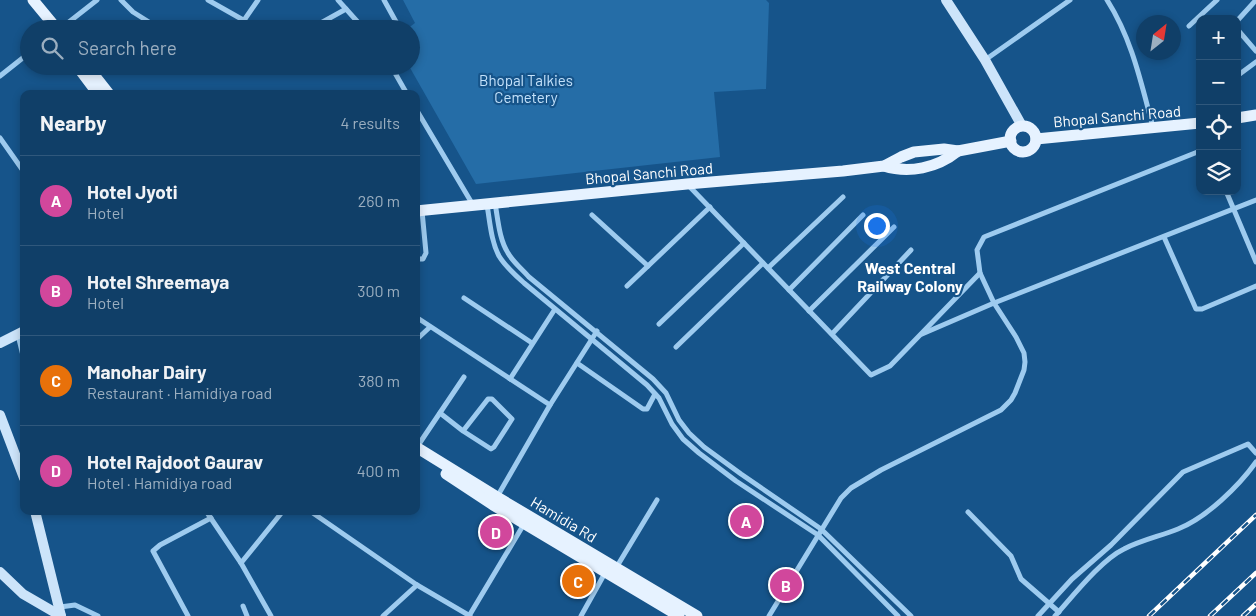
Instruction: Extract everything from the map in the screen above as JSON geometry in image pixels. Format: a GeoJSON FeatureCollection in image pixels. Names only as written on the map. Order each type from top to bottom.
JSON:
{"type":"FeatureCollection","features":[{"type":"Feature","properties":{"kind":"main road"},"geometry":{"type":"LineString","coordinates":[[25,0],[42,20]]}},
{"type":"Feature","properties":{"kind":"main road"},"geometry":{"type":"LineString","coordinates":[[33,0],[50,20]]}},
{"type":"Feature","properties":{"kind":"main road"},"geometry":{"type":"LineString","coordinates":[[84,75],[95,90]]}},
{"type":"Feature","properties":{"kind":"main road"},"geometry":{"type":"LineString","coordinates":[[94,75],[106,90]]}},
{"type":"Feature","properties":{"kind":"main road"},"geometry":{"type":"LineString","coordinates":[[1241,115],[1256,115]]}},
{"type":"Feature","properties":{"kind":"main road","name":"Bhopal Sanchi Road"},"geometry":{"type":"LineString","coordinates":[[1036,139],[1196,124]]}},
{"type":"Feature","properties":{"kind":"main road"},"geometry":{"type":"LineString","coordinates":[[1022,126],[1030,128],[1036,135],[1034,147],[1027,152],[1018,151],[1010,142],[1010,137],[1014,130],[1022,126]]}},
{"type":"Feature","properties":{"kind":"main road"},"geometry":{"type":"LineString","coordinates":[[884,166],[914,152],[958,151],[1010,142]]}},
{"type":"Feature","properties":{"kind":"main road"},"geometry":{"type":"LineString","coordinates":[[884,166],[897,170],[924,168],[948,160],[958,151]]}},
{"type":"Feature","properties":{"kind":"main road","name":"Bhopal Sanchi Road"},"geometry":{"type":"LineString","coordinates":[[420,211],[687,184],[838,172],[884,166]]}},
{"type":"Feature","properties":{"kind":"main road","name":"Hamidia Rd"},"geometry":{"type":"LineString","coordinates":[[420,449],[497,497],[527,520]]}},
{"type":"Feature","properties":{"kind":"main road"},"geometry":{"type":"LineString","coordinates":[[420,458],[492,505],[527,520],[697,616]]}},
{"type":"Feature","properties":{"kind":"main road"},"geometry":{"type":"LineString","coordinates":[[610,568],[679,616]]}},
{"type":"Feature","properties":{"kind":"street"},"geometry":{"type":"LineString","coordinates":[[70,20],[97,0]]}},
{"type":"Feature","properties":{"kind":"street"},"geometry":{"type":"LineString","coordinates":[[121,0],[133,12],[146,20]]}},
{"type":"Feature","properties":{"kind":"street"},"geometry":{"type":"LineString","coordinates":[[208,0],[243,20]]}},
{"type":"Feature","properties":{"kind":"street"},"geometry":{"type":"LineString","coordinates":[[246,20],[258,0]]}},
{"type":"Feature","properties":{"kind":"street"},"geometry":{"type":"LineString","coordinates":[[338,0],[356,20]]}},
{"type":"Feature","properties":{"kind":"street"},"geometry":{"type":"LineString","coordinates":[[384,0],[395,20]]}},
{"type":"Feature","properties":{"kind":"street"},"geometry":{"type":"LineString","coordinates":[[946,0],[985,60],[1022,126]]}},
{"type":"Feature","properties":{"kind":"street"},"geometry":{"type":"LineString","coordinates":[[985,60],[1070,0]]}},
{"type":"Feature","properties":{"kind":"street"},"geometry":{"type":"LineString","coordinates":[[1107,0],[1121,24],[1135,59],[1153,127]]}},
{"type":"Feature","properties":{"kind":"street"},"geometry":{"type":"LineString","coordinates":[[1189,26],[1217,0]]}},
{"type":"Feature","properties":{"kind":"street"},"geometry":{"type":"LineString","coordinates":[[1241,17],[1256,0]]}},
{"type":"Feature","properties":{"kind":"street"},"geometry":{"type":"LineString","coordinates":[[326,20],[346,9]]}},
{"type":"Feature","properties":{"kind":"street"},"geometry":{"type":"LineString","coordinates":[[1241,34],[1256,51]]}},
{"type":"Feature","properties":{"kind":"street"},"geometry":{"type":"LineString","coordinates":[[0,76],[20,60]]}},
{"type":"Feature","properties":{"kind":"street"},"geometry":{"type":"LineString","coordinates":[[1241,73],[1256,62]]}},
{"type":"Feature","properties":{"kind":"street"},"geometry":{"type":"LineString","coordinates":[[396,75],[405,90]]}},
{"type":"Feature","properties":{"kind":"street"},"geometry":{"type":"LineString","coordinates":[[420,116],[473,206]]}},
{"type":"Feature","properties":{"kind":"street"},"geometry":{"type":"LineString","coordinates":[[0,138],[20,166]]}},
{"type":"Feature","properties":{"kind":"street"},"geometry":{"type":"LineString","coordinates":[[769,616],[841,498],[860,482],[880,470],[1002,410],[1011,400],[1024,370],[1024,353],[994,303],[980,273],[977,250],[984,237],[1196,153]]}},
{"type":"Feature","properties":{"kind":"street"},"geometry":{"type":"LineString","coordinates":[[687,184],[871,375],[890,366],[980,273]]}},
{"type":"Feature","properties":{"kind":"street"},"geometry":{"type":"LineString","coordinates":[[1228,195],[1256,262]]}},
{"type":"Feature","properties":{"kind":"street"},"geometry":{"type":"LineString","coordinates":[[768,268],[843,197]]}},
{"type":"Feature","properties":{"kind":"street"},"geometry":{"type":"LineString","coordinates":[[920,335],[994,303],[1256,200]]}},
{"type":"Feature","properties":{"kind":"street"},"geometry":{"type":"LineString","coordinates":[[491,203],[503,243],[513,260],[529,277],[597,331],[659,385],[666,393],[684,427],[704,447],[820,532],[911,616]]}},
{"type":"Feature","properties":{"kind":"street"},"geometry":{"type":"LineString","coordinates":[[491,203],[495,246],[500,258],[506,265],[524,283],[635,374],[656,394],[677,432],[698,453],[736,481],[820,532],[898,616]]}},
{"type":"Feature","properties":{"kind":"street"},"geometry":{"type":"LineString","coordinates":[[627,286],[710,208]]}},
{"type":"Feature","properties":{"kind":"street"},"geometry":{"type":"LineString","coordinates":[[592,215],[648,266]]}},
{"type":"Feature","properties":{"kind":"street"},"geometry":{"type":"LineString","coordinates":[[789,290],[862,215]]}},
{"type":"Feature","properties":{"kind":"street"},"geometry":{"type":"LineString","coordinates":[[420,217],[426,253],[423,259],[420,259]]}},
{"type":"Feature","properties":{"kind":"street"},"geometry":{"type":"LineString","coordinates":[[809,311],[894,227]]}},
{"type":"Feature","properties":{"kind":"street"},"geometry":{"type":"LineString","coordinates":[[1164,237],[1196,309],[1202,309],[1256,286]]}},
{"type":"Feature","properties":{"kind":"street"},"geometry":{"type":"LineString","coordinates":[[659,324],[744,243]]}},
{"type":"Feature","properties":{"kind":"street"},"geometry":{"type":"LineString","coordinates":[[832,334],[911,250]]}},
{"type":"Feature","properties":{"kind":"street"},"geometry":{"type":"LineString","coordinates":[[506,265],[513,260]]}},
{"type":"Feature","properties":{"kind":"street"},"geometry":{"type":"LineString","coordinates":[[676,347],[763,263]]}},
{"type":"Feature","properties":{"kind":"street"},"geometry":{"type":"LineString","coordinates":[[464,298],[532,343]]}},
{"type":"Feature","properties":{"kind":"street"},"geometry":{"type":"LineString","coordinates":[[510,379],[555,308]]}},
{"type":"Feature","properties":{"kind":"street"},"geometry":{"type":"LineString","coordinates":[[420,320],[550,405]]}},
{"type":"Feature","properties":{"kind":"street"},"geometry":{"type":"LineString","coordinates":[[420,336],[430,327]]}},
{"type":"Feature","properties":{"kind":"street"},"geometry":{"type":"LineString","coordinates":[[497,497],[550,405],[597,331]]}},
{"type":"Feature","properties":{"kind":"street"},"geometry":{"type":"LineString","coordinates":[[0,342],[20,333]]}},
{"type":"Feature","properties":{"kind":"street"},"geometry":{"type":"LineString","coordinates":[[576,362],[643,409],[647,409],[650,406],[656,394]]}},
{"type":"Feature","properties":{"kind":"street"},"geometry":{"type":"LineString","coordinates":[[420,441],[464,377]]}},
{"type":"Feature","properties":{"kind":"street"},"geometry":{"type":"LineString","coordinates":[[440,413],[463,431],[491,449],[512,419],[492,399],[488,399],[463,431]]}},
{"type":"Feature","properties":{"kind":"street"},"geometry":{"type":"LineString","coordinates":[[0,415],[20,468]]}},
{"type":"Feature","properties":{"kind":"street"},"geometry":{"type":"LineString","coordinates":[[1038,616],[1072,579],[1111,545],[1183,472],[1248,444],[1256,454]]}},
{"type":"Feature","properties":{"kind":"street"},"geometry":{"type":"LineString","coordinates":[[968,512],[1011,556],[1022,579],[1050,603],[1057,614],[1103,565],[1123,549],[1179,529],[1196,520],[1213,508],[1249,472],[1256,462]]}},
{"type":"Feature","properties":{"kind":"street"},"geometry":{"type":"LineString","coordinates":[[581,616],[610,568],[657,500]]}},
{"type":"Feature","properties":{"kind":"street"},"geometry":{"type":"LineString","coordinates":[[36,515],[61,613]]}},
{"type":"Feature","properties":{"kind":"street"},"geometry":{"type":"LineString","coordinates":[[209,515],[241,563],[272,616]]}},
{"type":"Feature","properties":{"kind":"street"},"geometry":{"type":"LineString","coordinates":[[241,563],[280,515]]}},
{"type":"Feature","properties":{"kind":"street"},"geometry":{"type":"LineString","coordinates":[[316,515],[418,586],[470,616],[527,520]]}},
{"type":"Feature","properties":{"kind":"street"},"geometry":{"type":"LineString","coordinates":[[188,616],[153,551],[160,544],[211,518]]}},
{"type":"Feature","properties":{"kind":"street"},"geometry":{"type":"LineString","coordinates":[[1097,557],[1103,565]]}},
{"type":"Feature","properties":{"kind":"street"},"geometry":{"type":"LineString","coordinates":[[0,572],[23,594],[61,613]]}},
{"type":"Feature","properties":{"kind":"street"},"geometry":{"type":"LineString","coordinates":[[383,616],[418,586]]}},
{"type":"Feature","properties":{"kind":"street"},"geometry":{"type":"LineString","coordinates":[[61,613],[75,605],[98,616]]}},
{"type":"Feature","properties":{"kind":"street"},"geometry":{"type":"LineString","coordinates":[[243,606],[247,616]]}},
{"type":"Feature","properties":{"kind":"green space","name":"Bhopal Talkies Cemetery"},"geometry":{"type":"Polygon","coordinates":[[[403,0],[766,0],[769,3],[766,89],[714,92],[720,157],[476,184],[414,75],[420,75],[420,20],[413,20],[403,0]]]}},
{"type":"Feature","properties":{"kind":"railway"},"geometry":{"type":"LineString","coordinates":[[1149,616],[1256,515]]}},
{"type":"Feature","properties":{"kind":"railway"},"geometry":{"type":"LineString","coordinates":[[1210,616],[1256,573]]}},
{"type":"Feature","properties":{"kind":"railway"},"geometry":{"type":"LineString","coordinates":[[1243,616],[1256,604]]}},
{"type":"Feature","properties":{"kind":"place","name":"Hotel Jyoti"},"geometry":{"type":"Point","coordinates":[746,521]}},
{"type":"Feature","properties":{"kind":"place","name":"Hotel Rajdoot Gaurav"},"geometry":{"type":"Point","coordinates":[496,532]}},
{"type":"Feature","properties":{"kind":"place","name":"Manohar Dairy"},"geometry":{"type":"Point","coordinates":[578,581]}},
{"type":"Feature","properties":{"kind":"place","name":"Hotel Shreemaya"},"geometry":{"type":"Point","coordinates":[786,585]}},
{"type":"Feature","properties":{"kind":"district","name":"West Central Railway Colony"},"geometry":{"type":"Point","coordinates":[910,276]}}]}
